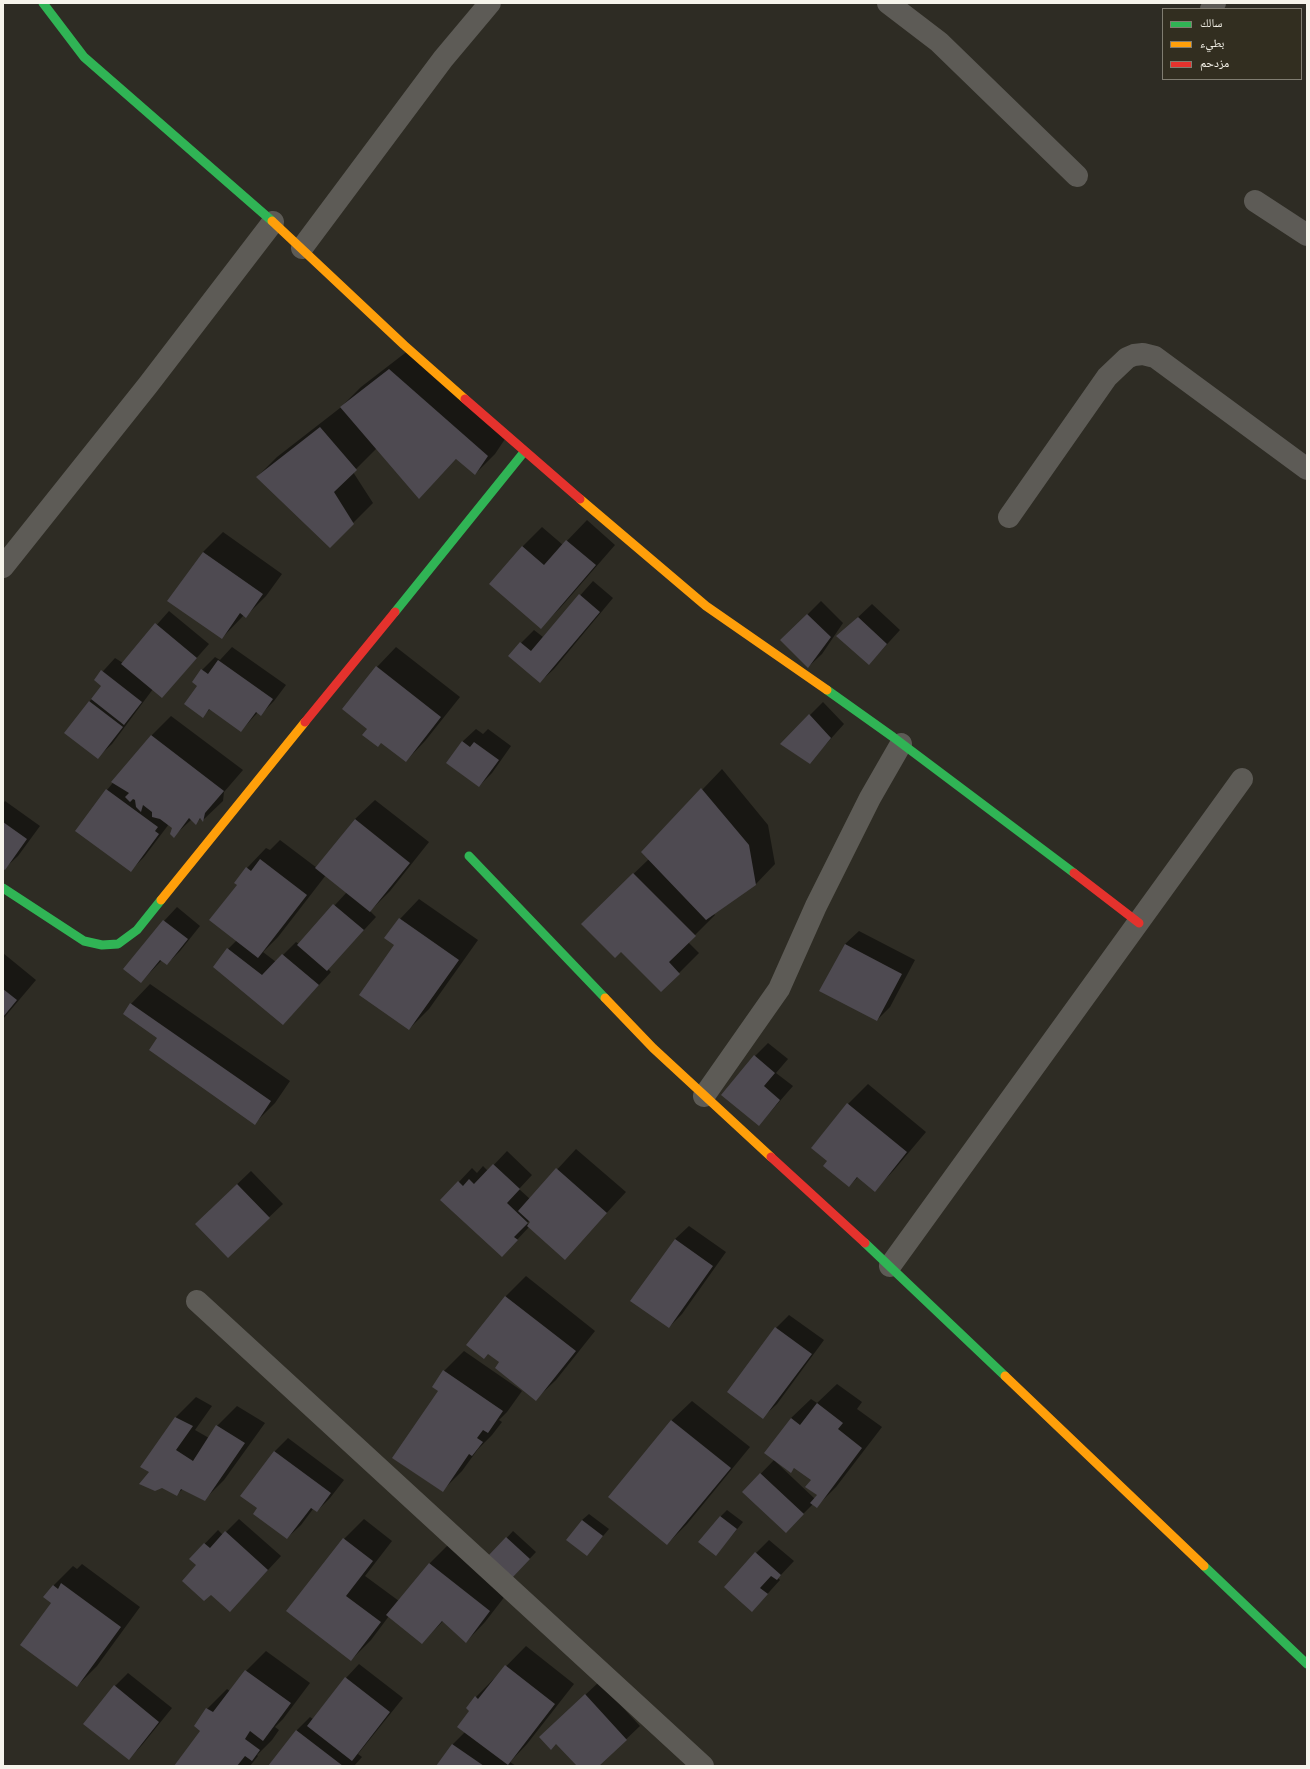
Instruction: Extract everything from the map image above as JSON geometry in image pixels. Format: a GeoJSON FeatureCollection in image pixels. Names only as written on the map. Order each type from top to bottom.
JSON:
{"type":"FeatureCollection","features":[{"type":"Feature","properties":{"kind":"street"},"geometry":{"type":"LineString","coordinates":[[43,3],[84,57],[302,248],[404,345],[524,452],[706,606],[1001,817],[1139,923]]}},
{"type":"Feature","properties":{"kind":"street"},"geometry":{"type":"LineString","coordinates":[[302,248],[443,59],[490,3]]}},
{"type":"Feature","properties":{"kind":"street"},"geometry":{"type":"LineString","coordinates":[[888,3],[939,42],[1076,176]]}},
{"type":"Feature","properties":{"kind":"street"},"geometry":{"type":"LineString","coordinates":[[1255,201],[1307,235]]}},
{"type":"Feature","properties":{"kind":"street"},"geometry":{"type":"LineString","coordinates":[[3,567],[148,385],[273,222]]}},
{"type":"Feature","properties":{"kind":"street"},"geometry":{"type":"LineString","coordinates":[[1009,517],[1107,377],[1127,358],[1134,355],[1143,354],[1155,357],[1307,469]]}},
{"type":"Feature","properties":{"kind":"street"},"geometry":{"type":"LineString","coordinates":[[3,888],[84,941],[102,945],[118,944],[137,930],[524,452]]}},
{"type":"Feature","properties":{"kind":"street"},"geometry":{"type":"LineString","coordinates":[[704,1096],[779,989],[819,900],[870,798],[901,744]]}},
{"type":"Feature","properties":{"kind":"street"},"geometry":{"type":"LineString","coordinates":[[890,1266],[1242,779]]}},
{"type":"Feature","properties":{"kind":"street"},"geometry":{"type":"LineString","coordinates":[[469,856],[653,1048],[890,1266],[1307,1664]]}},
{"type":"Feature","properties":{"kind":"street"},"geometry":{"type":"LineString","coordinates":[[197,1301],[703,1766]]}},
{"type":"Feature","properties":{"kind":"building"},"geometry":{"type":"Polygon","coordinates":[[[389,369],[488,456],[475,475],[456,459],[419,499],[340,407],[389,369]]]}},
{"type":"Feature","properties":{"kind":"building"},"geometry":{"type":"Polygon","coordinates":[[[320,427],[357,470],[334,492],[354,524],[330,548],[256,477],[320,427]]]}},
{"type":"Feature","properties":{"kind":"building"},"geometry":{"type":"Polygon","coordinates":[[[566,540],[596,565],[541,629],[489,584],[522,546],[544,565],[566,540]]]}},
{"type":"Feature","properties":{"kind":"building"},"geometry":{"type":"Polygon","coordinates":[[[203,552],[263,594],[246,618],[240,613],[222,639],[167,601],[203,552]]]}},
{"type":"Feature","properties":{"kind":"building"},"geometry":{"type":"Polygon","coordinates":[[[579,594],[600,612],[540,683],[508,656],[520,642],[531,651],[579,594]]]}},
{"type":"Feature","properties":{"kind":"building"},"geometry":{"type":"Polygon","coordinates":[[[807,614],[831,637],[808,668],[780,640],[807,614]]]}},
{"type":"Feature","properties":{"kind":"building"},"geometry":{"type":"Polygon","coordinates":[[[858,617],[887,644],[869,665],[836,636],[858,617]]]}},
{"type":"Feature","properties":{"kind":"building"},"geometry":{"type":"Polygon","coordinates":[[[155,623],[197,658],[162,698],[121,664],[155,623]]]}},
{"type":"Feature","properties":{"kind":"building"},"geometry":{"type":"Polygon","coordinates":[[[218,660],[273,699],[261,716],[256,712],[241,732],[209,709],[203,718],[184,704],[197,686],[192,682],[201,669],[208,674],[218,660]]]}},
{"type":"Feature","properties":{"kind":"building"},"geometry":{"type":"Polygon","coordinates":[[[376,666],[441,717],[406,762],[381,743],[378,747],[362,735],[367,729],[342,709],[376,666]]]}},
{"type":"Feature","properties":{"kind":"building"},"geometry":{"type":"Polygon","coordinates":[[[101,670],[142,702],[124,725],[91,699],[101,686],[94,680],[101,670]]]}},
{"type":"Feature","properties":{"kind":"building"},"geometry":{"type":"Polygon","coordinates":[[[89,701],[123,727],[98,759],[64,733],[89,701]]]}},
{"type":"Feature","properties":{"kind":"building"},"geometry":{"type":"Polygon","coordinates":[[[809,714],[831,738],[810,764],[780,744],[809,714]]]}},
{"type":"Feature","properties":{"kind":"building"},"geometry":{"type":"Polygon","coordinates":[[[151,735],[224,791],[205,813],[203,822],[200,818],[196,825],[189,818],[174,838],[170,834],[172,828],[160,819],[152,817],[152,812],[143,805],[141,812],[136,807],[135,800],[133,799],[130,802],[125,797],[129,793],[111,782],[151,735]]]}},
{"type":"Feature","properties":{"kind":"building"},"geometry":{"type":"Polygon","coordinates":[[[462,741],[470,747],[474,742],[499,760],[479,787],[446,763],[462,741]]]}},
{"type":"Feature","properties":{"kind":"building"},"geometry":{"type":"Polygon","coordinates":[[[701,788],[749,845],[756,885],[706,920],[641,852],[701,788]]]}},
{"type":"Feature","properties":{"kind":"building"},"geometry":{"type":"Polygon","coordinates":[[[106,789],[158,827],[155,831],[159,834],[131,872],[75,831],[106,789]]]}},
{"type":"Feature","properties":{"kind":"building"},"geometry":{"type":"Polygon","coordinates":[[[355,819],[410,863],[370,912],[315,868],[355,819]]]}},
{"type":"Feature","properties":{"kind":"building"},"geometry":{"type":"Polygon","coordinates":[[[3,822],[27,839],[5,870],[3,869],[3,822]]]}},
{"type":"Feature","properties":{"kind":"building"},"geometry":{"type":"Polygon","coordinates":[[[260,859],[307,895],[258,958],[209,920],[237,885],[234,883],[246,867],[251,871],[260,859]]]}},
{"type":"Feature","properties":{"kind":"building"},"geometry":{"type":"Polygon","coordinates":[[[633,873],[696,936],[669,962],[680,974],[661,992],[621,952],[615,958],[581,924],[633,873]]]}},
{"type":"Feature","properties":{"kind":"building"},"geometry":{"type":"Polygon","coordinates":[[[333,904],[364,930],[327,971],[297,945],[333,904]]]}},
{"type":"Feature","properties":{"kind":"building"},"geometry":{"type":"Polygon","coordinates":[[[399,918],[459,960],[409,1030],[359,995],[394,945],[384,938],[399,918]]]}},
{"type":"Feature","properties":{"kind":"building"},"geometry":{"type":"Polygon","coordinates":[[[163,920],[188,939],[167,965],[160,960],[141,983],[123,969],[163,920]]]}},
{"type":"Feature","properties":{"kind":"building"},"geometry":{"type":"Polygon","coordinates":[[[845,944],[902,974],[877,1021],[819,991],[845,944]]]}},
{"type":"Feature","properties":{"kind":"building"},"geometry":{"type":"Polygon","coordinates":[[[227,948],[262,975],[282,954],[319,985],[283,1025],[213,967],[227,948]]]}},
{"type":"Feature","properties":{"kind":"building"},"geometry":{"type":"Polygon","coordinates":[[[3,989],[17,1000],[3,1017],[3,989]]]}},
{"type":"Feature","properties":{"kind":"building"},"geometry":{"type":"Polygon","coordinates":[[[130,1003],[271,1101],[255,1125],[149,1050],[157,1038],[123,1014],[130,1003]]]}},
{"type":"Feature","properties":{"kind":"building"},"geometry":{"type":"Polygon","coordinates":[[[754,1055],[775,1073],[764,1086],[780,1100],[759,1126],[721,1095],[754,1055]]]}},
{"type":"Feature","properties":{"kind":"building"},"geometry":{"type":"Polygon","coordinates":[[[847,1103],[907,1152],[875,1192],[857,1177],[849,1187],[823,1166],[827,1161],[811,1148],[847,1103]]]}},
{"type":"Feature","properties":{"kind":"building"},"geometry":{"type":"Polygon","coordinates":[[[493,1164],[520,1189],[507,1203],[528,1223],[514,1237],[518,1240],[502,1257],[440,1200],[458,1181],[463,1186],[469,1179],[474,1184],[493,1164]]]}},
{"type":"Feature","properties":{"kind":"building"},"geometry":{"type":"Polygon","coordinates":[[[556,1168],[607,1213],[565,1260],[527,1226],[530,1222],[518,1211],[556,1168]]]}},
{"type":"Feature","properties":{"kind":"building"},"geometry":{"type":"Polygon","coordinates":[[[237,1184],[270,1218],[228,1258],[195,1224],[237,1184]]]}},
{"type":"Feature","properties":{"kind":"building"},"geometry":{"type":"Polygon","coordinates":[[[675,1239],[713,1266],[669,1328],[630,1301],[675,1239]]]}},
{"type":"Feature","properties":{"kind":"building"},"geometry":{"type":"Polygon","coordinates":[[[505,1296],[576,1351],[536,1401],[495,1368],[499,1362],[488,1354],[484,1359],[466,1345],[505,1296]]]}},
{"type":"Feature","properties":{"kind":"building"},"geometry":{"type":"Polygon","coordinates":[[[775,1327],[812,1354],[763,1419],[727,1392],[775,1327]]]}},
{"type":"Feature","properties":{"kind":"building"},"geometry":{"type":"Polygon","coordinates":[[[443,1370],[503,1411],[488,1433],[483,1430],[477,1438],[483,1442],[472,1456],[469,1454],[443,1492],[392,1458],[438,1391],[432,1387],[443,1370]]]}},
{"type":"Feature","properties":{"kind":"building"},"geometry":{"type":"Polygon","coordinates":[[[817,1403],[843,1423],[838,1429],[862,1448],[817,1508],[810,1503],[817,1495],[805,1487],[811,1480],[794,1468],[791,1473],[764,1453],[791,1418],[800,1425],[817,1403]]]}},
{"type":"Feature","properties":{"kind":"building"},"geometry":{"type":"Polygon","coordinates":[[[175,1417],[193,1426],[176,1450],[193,1461],[216,1425],[245,1443],[205,1501],[181,1489],[177,1496],[162,1488],[155,1491],[139,1484],[149,1472],[140,1467],[175,1417]]]}},
{"type":"Feature","properties":{"kind":"building"},"geometry":{"type":"Polygon","coordinates":[[[671,1420],[731,1468],[667,1545],[608,1497],[671,1420]]]}},
{"type":"Feature","properties":{"kind":"building"},"geometry":{"type":"Polygon","coordinates":[[[274,1451],[331,1493],[317,1512],[311,1508],[287,1539],[253,1514],[257,1508],[240,1496],[274,1451]]]}},
{"type":"Feature","properties":{"kind":"building"},"geometry":{"type":"Polygon","coordinates":[[[760,1473],[804,1514],[786,1533],[742,1492],[760,1473]]]}},
{"type":"Feature","properties":{"kind":"building"},"geometry":{"type":"Polygon","coordinates":[[[720,1516],[737,1529],[716,1556],[698,1542],[720,1516]]]}},
{"type":"Feature","properties":{"kind":"building"},"geometry":{"type":"Polygon","coordinates":[[[582,1520],[603,1536],[587,1556],[566,1540],[582,1520]]]}},
{"type":"Feature","properties":{"kind":"building"},"geometry":{"type":"Polygon","coordinates":[[[225,1531],[268,1570],[230,1612],[211,1595],[204,1601],[182,1581],[196,1565],[189,1559],[204,1543],[210,1548],[225,1531]]]}},
{"type":"Feature","properties":{"kind":"building"},"geometry":{"type":"Polygon","coordinates":[[[506,1537],[530,1559],[512,1578],[488,1556],[506,1537]]]}},
{"type":"Feature","properties":{"kind":"building"},"geometry":{"type":"Polygon","coordinates":[[[343,1538],[373,1561],[346,1596],[381,1622],[351,1661],[286,1611],[343,1538]]]}},
{"type":"Feature","properties":{"kind":"building"},"geometry":{"type":"Polygon","coordinates":[[[755,1552],[781,1575],[777,1580],[771,1576],[760,1588],[768,1594],[752,1612],[724,1587],[755,1552]]]}},
{"type":"Feature","properties":{"kind":"building"},"geometry":{"type":"Polygon","coordinates":[[[429,1563],[490,1611],[466,1643],[442,1621],[422,1644],[386,1615],[429,1563]]]}},
{"type":"Feature","properties":{"kind":"building"},"geometry":{"type":"Polygon","coordinates":[[[61,1583],[121,1627],[77,1687],[20,1645],[51,1603],[43,1597],[53,1585],[58,1589],[61,1583]]]}},
{"type":"Feature","properties":{"kind":"building"},"geometry":{"type":"Polygon","coordinates":[[[505,1665],[555,1704],[508,1765],[457,1727],[469,1711],[466,1708],[475,1696],[478,1699],[505,1665]]]}},
{"type":"Feature","properties":{"kind":"building"},"geometry":{"type":"Polygon","coordinates":[[[245,1670],[291,1703],[263,1741],[250,1731],[245,1739],[260,1750],[252,1761],[245,1756],[237,1766],[174,1766],[200,1731],[194,1726],[206,1708],[213,1712],[245,1670]]]}},
{"type":"Feature","properties":{"kind":"building"},"geometry":{"type":"Polygon","coordinates":[[[345,1677],[390,1712],[352,1761],[307,1726],[345,1677]]]}},
{"type":"Feature","properties":{"kind":"building"},"geometry":{"type":"Polygon","coordinates":[[[114,1685],[159,1722],[129,1760],[83,1724],[114,1685]]]}},
{"type":"Feature","properties":{"kind":"building"},"geometry":{"type":"Polygon","coordinates":[[[585,1694],[627,1740],[599,1766],[577,1766],[556,1744],[551,1750],[539,1737],[585,1694]]]}},
{"type":"Feature","properties":{"kind":"building"},"geometry":{"type":"Polygon","coordinates":[[[296,1730],[343,1766],[268,1766],[296,1730]]]}},
{"type":"Feature","properties":{"kind":"building"},"geometry":{"type":"Polygon","coordinates":[[[452,1744],[484,1766],[436,1766],[452,1744]]]}},
{"type":"Feature","properties":{"kind":"traffic: fast"},"geometry":{"type":"LineString","coordinates":[[43,3],[84,57],[272,221]]}},
{"type":"Feature","properties":{"kind":"traffic: fast"},"geometry":{"type":"LineString","coordinates":[[395,612],[524,452]]}},
{"type":"Feature","properties":{"kind":"traffic: fast"},"geometry":{"type":"LineString","coordinates":[[827,690],[893,737],[1074,873]]}},
{"type":"Feature","properties":{"kind":"traffic: fast"},"geometry":{"type":"LineString","coordinates":[[469,856],[605,998]]}},
{"type":"Feature","properties":{"kind":"traffic: fast"},"geometry":{"type":"LineString","coordinates":[[3,888],[84,941],[102,945],[118,944],[137,930],[161,900]]}},
{"type":"Feature","properties":{"kind":"traffic: fast"},"geometry":{"type":"LineString","coordinates":[[865,1243],[1005,1376]]}},
{"type":"Feature","properties":{"kind":"traffic: fast"},"geometry":{"type":"LineString","coordinates":[[1204,1566],[1307,1664]]}},
{"type":"Feature","properties":{"kind":"traffic: slow"},"geometry":{"type":"LineString","coordinates":[[272,221],[404,345],[465,399]]}},
{"type":"Feature","properties":{"kind":"traffic: slow"},"geometry":{"type":"LineString","coordinates":[[580,499],[706,606],[827,690]]}},
{"type":"Feature","properties":{"kind":"traffic: slow"},"geometry":{"type":"LineString","coordinates":[[161,900],[305,722]]}},
{"type":"Feature","properties":{"kind":"traffic: slow"},"geometry":{"type":"LineString","coordinates":[[605,998],[653,1048],[771,1157]]}},
{"type":"Feature","properties":{"kind":"traffic: slow"},"geometry":{"type":"LineString","coordinates":[[1005,1376],[1204,1566]]}},
{"type":"Feature","properties":{"kind":"traffic: jam"},"geometry":{"type":"LineString","coordinates":[[465,399],[580,499]]}},
{"type":"Feature","properties":{"kind":"traffic: jam"},"geometry":{"type":"LineString","coordinates":[[305,722],[395,612]]}},
{"type":"Feature","properties":{"kind":"traffic: jam"},"geometry":{"type":"LineString","coordinates":[[1074,873],[1139,923]]}},
{"type":"Feature","properties":{"kind":"traffic: jam"},"geometry":{"type":"LineString","coordinates":[[771,1157],[865,1243]]}}]}
